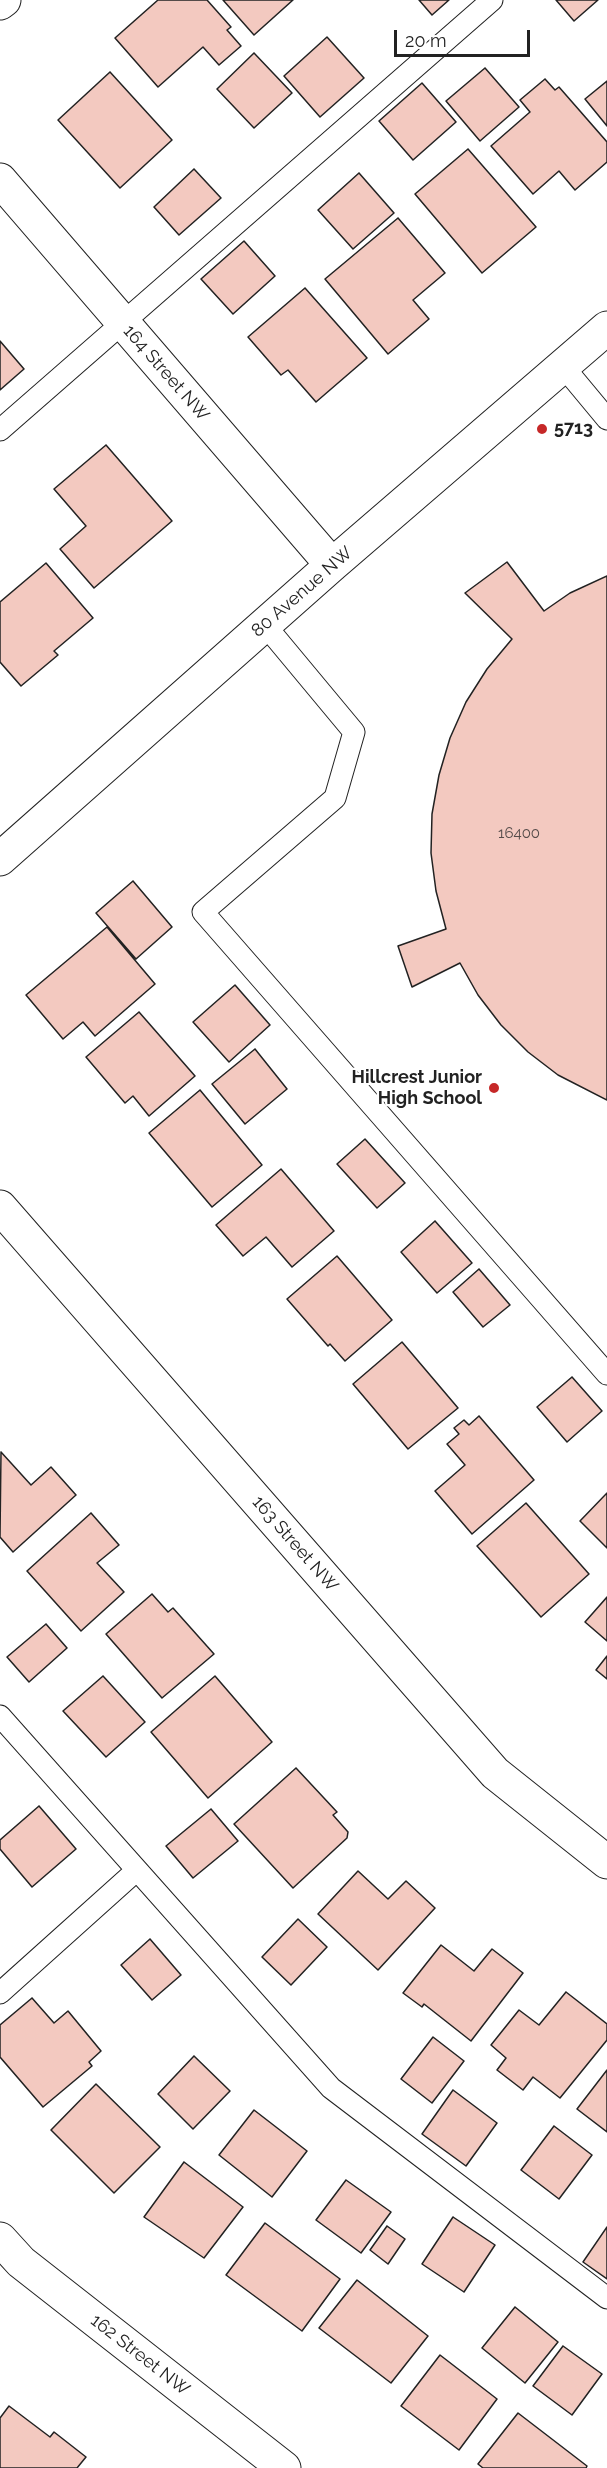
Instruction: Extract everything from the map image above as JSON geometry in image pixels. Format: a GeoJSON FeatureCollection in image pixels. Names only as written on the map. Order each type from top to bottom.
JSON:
{"type":"FeatureCollection","features":[{"type":"Feature","properties":{"kind":"street"},"geometry":{"type":"LineString","coordinates":[[0,3],[4,0]]}},
{"type":"Feature","properties":{"kind":"street","name":"164 Street NW"},"geometry":{"type":"LineString","coordinates":[[0,180],[332,565]]}},
{"type":"Feature","properties":{"kind":"street","name":"80 Avenue NW"},"geometry":{"type":"LineString","coordinates":[[0,859],[332,565],[607,328]]}},
{"type":"Feature","properties":{"kind":"street","name":"163 Street NW"},"geometry":{"type":"LineString","coordinates":[[0,1208],[495,1773],[607,1863]]}},
{"type":"Feature","properties":{"kind":"street","name":"162 Street NW"},"geometry":{"type":"LineString","coordinates":[[0,2239],[21,2262],[284,2468]]}},
{"type":"Feature","properties":{"kind":"lane"},"geometry":{"type":"LineString","coordinates":[[0,430],[492,0]]}},
{"type":"Feature","properties":{"kind":"lane"},"geometry":{"type":"LineString","coordinates":[[563,366],[607,419]]}},
{"type":"Feature","properties":{"kind":"lane"},"geometry":{"type":"LineString","coordinates":[[265,625],[354,732],[335,798],[203,912],[607,1374]]}},
{"type":"Feature","properties":{"kind":"lane"},"geometry":{"type":"LineString","coordinates":[[0,1716],[331,2088],[607,2298]]}},
{"type":"Feature","properties":{"kind":"lane"},"geometry":{"type":"LineString","coordinates":[[0,1993],[137,1870]]}},
{"type":"Feature","properties":{"kind":"building"},"geometry":{"type":"Polygon","coordinates":[[[158,0],[207,0],[231,27],[227,30],[241,46],[219,65],[203,47],[158,87],[115,38],[158,0]]]}},
{"type":"Feature","properties":{"kind":"building"},"geometry":{"type":"Polygon","coordinates":[[[223,0],[293,0],[254,35],[223,0]]]}},
{"type":"Feature","properties":{"kind":"building"},"geometry":{"type":"Polygon","coordinates":[[[419,0],[449,0],[432,15],[419,0]]]}},
{"type":"Feature","properties":{"kind":"building"},"geometry":{"type":"Polygon","coordinates":[[[556,0],[598,0],[574,21],[556,0]]]}},
{"type":"Feature","properties":{"kind":"building"},"geometry":{"type":"Polygon","coordinates":[[[327,37],[364,78],[320,117],[284,76],[327,37]]]}},
{"type":"Feature","properties":{"kind":"building"},"geometry":{"type":"Polygon","coordinates":[[[254,53],[292,93],[254,128],[217,89],[254,53]]]}},
{"type":"Feature","properties":{"kind":"building"},"geometry":{"type":"Polygon","coordinates":[[[485,68],[519,107],[480,141],[446,101],[485,68]]]}},
{"type":"Feature","properties":{"kind":"building"},"geometry":{"type":"Polygon","coordinates":[[[110,72],[172,140],[120,188],[58,120],[110,72]]]}},
{"type":"Feature","properties":{"kind":"building"},"geometry":{"type":"Polygon","coordinates":[[[545,79],[555,90],[559,87],[607,142],[607,162],[575,190],[559,171],[533,194],[491,146],[530,112],[520,100],[545,79]]]}},
{"type":"Feature","properties":{"kind":"building"},"geometry":{"type":"Polygon","coordinates":[[[607,81],[607,126],[585,99],[607,81]]]}},
{"type":"Feature","properties":{"kind":"building"},"geometry":{"type":"Polygon","coordinates":[[[422,83],[456,122],[413,160],[379,121],[422,83]]]}},
{"type":"Feature","properties":{"kind":"building"},"geometry":{"type":"Polygon","coordinates":[[[468,149],[536,227],[482,273],[415,194],[468,149]]]}},
{"type":"Feature","properties":{"kind":"building"},"geometry":{"type":"Polygon","coordinates":[[[194,169],[221,198],[179,235],[154,207],[194,169]]]}},
{"type":"Feature","properties":{"kind":"building"},"geometry":{"type":"Polygon","coordinates":[[[359,173],[394,213],[353,249],[318,210],[359,173]]]}},
{"type":"Feature","properties":{"kind":"building"},"geometry":{"type":"Polygon","coordinates":[[[398,218],[445,273],[413,300],[429,319],[388,354],[325,279],[398,218]]]}},
{"type":"Feature","properties":{"kind":"building"},"geometry":{"type":"Polygon","coordinates":[[[244,241],[275,276],[233,314],[201,279],[244,241]]]}},
{"type":"Feature","properties":{"kind":"building"},"geometry":{"type":"Polygon","coordinates":[[[305,288],[367,358],[316,402],[288,370],[281,375],[248,337],[305,288]]]}},
{"type":"Feature","properties":{"kind":"building"},"geometry":{"type":"Polygon","coordinates":[[[0,341],[24,369],[0,390],[0,341]]]}},
{"type":"Feature","properties":{"kind":"building"},"geometry":{"type":"Polygon","coordinates":[[[106,445],[172,521],[94,588],[60,549],[86,526],[54,489],[106,445]]]}},
{"type":"Feature","properties":{"kind":"building"},"geometry":{"type":"Polygon","coordinates":[[[507,562],[544,611],[570,593],[607,576],[607,1100],[558,1075],[528,1052],[501,1025],[478,995],[460,963],[412,987],[398,946],[446,929],[436,891],[431,853],[432,814],[439,775],[450,738],[466,702],[487,669],[512,639],[465,593],[507,562]]]}},
{"type":"Feature","properties":{"kind":"building"},"geometry":{"type":"Polygon","coordinates":[[[46,563],[93,618],[54,651],[58,655],[21,686],[0,662],[0,602],[46,563]]]}},
{"type":"Feature","properties":{"kind":"building"},"geometry":{"type":"Polygon","coordinates":[[[133,881],[172,927],[136,959],[96,913],[133,881]]]}},
{"type":"Feature","properties":{"kind":"building"},"geometry":{"type":"Polygon","coordinates":[[[107,927],[155,984],[95,1036],[83,1022],[63,1039],[26,995],[107,927]]]}},
{"type":"Feature","properties":{"kind":"building"},"geometry":{"type":"Polygon","coordinates":[[[235,985],[270,1025],[229,1062],[193,1022],[235,985]]]}},
{"type":"Feature","properties":{"kind":"building"},"geometry":{"type":"Polygon","coordinates":[[[139,1012],[195,1076],[149,1116],[133,1096],[125,1103],[86,1057],[139,1012]]]}},
{"type":"Feature","properties":{"kind":"building"},"geometry":{"type":"Polygon","coordinates":[[[255,1049],[287,1089],[245,1124],[212,1084],[255,1049]]]}},
{"type":"Feature","properties":{"kind":"building"},"geometry":{"type":"Polygon","coordinates":[[[200,1090],[262,1165],[212,1207],[149,1133],[200,1090]]]}},
{"type":"Feature","properties":{"kind":"building"},"geometry":{"type":"Polygon","coordinates":[[[365,1139],[405,1183],[377,1208],[337,1164],[365,1139]]]}},
{"type":"Feature","properties":{"kind":"building"},"geometry":{"type":"Polygon","coordinates":[[[281,1169],[334,1231],[292,1267],[266,1237],[243,1256],[216,1225],[281,1169]]]}},
{"type":"Feature","properties":{"kind":"building"},"geometry":{"type":"Polygon","coordinates":[[[435,1221],[472,1263],[437,1293],[401,1252],[435,1221]]]}},
{"type":"Feature","properties":{"kind":"building"},"geometry":{"type":"Polygon","coordinates":[[[337,1256],[392,1320],[345,1361],[330,1344],[328,1346],[287,1299],[337,1256]]]}},
{"type":"Feature","properties":{"kind":"building"},"geometry":{"type":"Polygon","coordinates":[[[479,1269],[510,1305],[483,1327],[453,1292],[479,1269]]]}},
{"type":"Feature","properties":{"kind":"building"},"geometry":{"type":"Polygon","coordinates":[[[402,1342],[458,1408],[408,1449],[353,1384],[402,1342]]]}},
{"type":"Feature","properties":{"kind":"building"},"geometry":{"type":"Polygon","coordinates":[[[572,1377],[602,1411],[567,1442],[537,1407],[572,1377]]]}},
{"type":"Feature","properties":{"kind":"building"},"geometry":{"type":"Polygon","coordinates":[[[479,1416],[534,1480],[472,1534],[435,1491],[465,1465],[447,1444],[459,1434],[454,1428],[464,1420],[469,1425],[479,1416]]]}},
{"type":"Feature","properties":{"kind":"building"},"geometry":{"type":"Polygon","coordinates":[[[1,1452],[31,1485],[51,1467],[76,1495],[13,1552],[0,1537],[1,1452]]]}},
{"type":"Feature","properties":{"kind":"building"},"geometry":{"type":"Polygon","coordinates":[[[607,1493],[607,1548],[580,1521],[607,1493]]]}},
{"type":"Feature","properties":{"kind":"building"},"geometry":{"type":"Polygon","coordinates":[[[526,1503],[589,1574],[541,1617],[477,1546],[526,1503]]]}},
{"type":"Feature","properties":{"kind":"building"},"geometry":{"type":"Polygon","coordinates":[[[91,1513],[119,1545],[97,1563],[124,1592],[81,1631],[27,1571],[91,1513]]]}},
{"type":"Feature","properties":{"kind":"building"},"geometry":{"type":"Polygon","coordinates":[[[152,1594],[168,1612],[173,1608],[214,1654],[162,1698],[106,1634],[152,1594]]]}},
{"type":"Feature","properties":{"kind":"building"},"geometry":{"type":"Polygon","coordinates":[[[607,1597],[607,1641],[585,1622],[607,1597]]]}},
{"type":"Feature","properties":{"kind":"building"},"geometry":{"type":"Polygon","coordinates":[[[46,1624],[67,1648],[29,1682],[7,1657],[46,1624]]]}},
{"type":"Feature","properties":{"kind":"building"},"geometry":{"type":"Polygon","coordinates":[[[607,1656],[607,1679],[596,1670],[607,1656]]]}},
{"type":"Feature","properties":{"kind":"building"},"geometry":{"type":"Polygon","coordinates":[[[103,1676],[145,1722],[106,1757],[63,1711],[103,1676]]]}},
{"type":"Feature","properties":{"kind":"building"},"geometry":{"type":"Polygon","coordinates":[[[215,1676],[272,1742],[208,1798],[151,1732],[215,1676]]]}},
{"type":"Feature","properties":{"kind":"building"},"geometry":{"type":"Polygon","coordinates":[[[296,1768],[337,1812],[333,1815],[348,1832],[347,1838],[293,1888],[234,1824],[296,1768]]]}},
{"type":"Feature","properties":{"kind":"building"},"geometry":{"type":"Polygon","coordinates":[[[39,1806],[76,1849],[32,1887],[0,1849],[0,1840],[39,1806]]]}},
{"type":"Feature","properties":{"kind":"building"},"geometry":{"type":"Polygon","coordinates":[[[211,1809],[238,1841],[193,1878],[166,1846],[211,1809]]]}},
{"type":"Feature","properties":{"kind":"building"},"geometry":{"type":"Polygon","coordinates":[[[358,1871],[388,1899],[406,1881],[435,1908],[378,1970],[318,1914],[358,1871]]]}},
{"type":"Feature","properties":{"kind":"building"},"geometry":{"type":"Polygon","coordinates":[[[298,1919],[327,1947],[291,1985],[262,1957],[298,1919]]]}},
{"type":"Feature","properties":{"kind":"building"},"geometry":{"type":"Polygon","coordinates":[[[150,1939],[181,1975],[152,2000],[121,1965],[150,1939]]]}},
{"type":"Feature","properties":{"kind":"building"},"geometry":{"type":"Polygon","coordinates":[[[441,1945],[474,1971],[492,1949],[523,1973],[471,2041],[424,2004],[422,2007],[403,1993],[441,1945]]]}},
{"type":"Feature","properties":{"kind":"building"},"geometry":{"type":"Polygon","coordinates":[[[566,1992],[607,2024],[607,2040],[560,2098],[533,2077],[523,2090],[497,2070],[506,2058],[491,2045],[519,2010],[539,2025],[566,1992]]]}},
{"type":"Feature","properties":{"kind":"building"},"geometry":{"type":"Polygon","coordinates":[[[32,1998],[54,2023],[68,2011],[101,2051],[89,2062],[92,2066],[43,2107],[0,2057],[0,2025],[32,1998]]]}},
{"type":"Feature","properties":{"kind":"building"},"geometry":{"type":"Polygon","coordinates":[[[433,2037],[464,2061],[432,2103],[401,2079],[433,2037]]]}},
{"type":"Feature","properties":{"kind":"building"},"geometry":{"type":"Polygon","coordinates":[[[194,2056],[230,2091],[193,2129],[158,2094],[194,2056]]]}},
{"type":"Feature","properties":{"kind":"building"},"geometry":{"type":"Polygon","coordinates":[[[607,2070],[607,2132],[577,2109],[607,2070]]]}},
{"type":"Feature","properties":{"kind":"building"},"geometry":{"type":"Polygon","coordinates":[[[96,2084],[160,2147],[114,2193],[51,2130],[96,2084]]]}},
{"type":"Feature","properties":{"kind":"building"},"geometry":{"type":"Polygon","coordinates":[[[453,2090],[497,2123],[466,2166],[422,2134],[453,2090]]]}},
{"type":"Feature","properties":{"kind":"building"},"geometry":{"type":"Polygon","coordinates":[[[254,2110],[307,2151],[272,2197],[219,2155],[254,2110]]]}},
{"type":"Feature","properties":{"kind":"building"},"geometry":{"type":"Polygon","coordinates":[[[554,2126],[592,2155],[559,2199],[521,2170],[554,2126]]]}},
{"type":"Feature","properties":{"kind":"building"},"geometry":{"type":"Polygon","coordinates":[[[184,2162],[243,2207],[204,2258],[144,2217],[184,2162]]]}},
{"type":"Feature","properties":{"kind":"building"},"geometry":{"type":"Polygon","coordinates":[[[346,2180],[391,2212],[361,2253],[316,2220],[346,2180]]]}},
{"type":"Feature","properties":{"kind":"building"},"geometry":{"type":"Polygon","coordinates":[[[453,2217],[495,2245],[464,2292],[422,2264],[453,2217]]]}},
{"type":"Feature","properties":{"kind":"building"},"geometry":{"type":"Polygon","coordinates":[[[265,2223],[340,2279],[302,2331],[226,2275],[265,2223]]]}},
{"type":"Feature","properties":{"kind":"building"},"geometry":{"type":"Polygon","coordinates":[[[387,2226],[405,2239],[388,2264],[370,2250],[387,2226]]]}},
{"type":"Feature","properties":{"kind":"building"},"geometry":{"type":"Polygon","coordinates":[[[607,2227],[607,2279],[583,2262],[607,2227]]]}},
{"type":"Feature","properties":{"kind":"building"},"geometry":{"type":"Polygon","coordinates":[[[357,2280],[428,2336],[391,2383],[319,2328],[357,2280]]]}},
{"type":"Feature","properties":{"kind":"building"},"geometry":{"type":"Polygon","coordinates":[[[515,2307],[558,2342],[525,2383],[482,2348],[515,2307]]]}},
{"type":"Feature","properties":{"kind":"building"},"geometry":{"type":"Polygon","coordinates":[[[563,2346],[602,2374],[572,2415],[533,2386],[563,2346]]]}},
{"type":"Feature","properties":{"kind":"building"},"geometry":{"type":"Polygon","coordinates":[[[440,2355],[497,2399],[459,2450],[401,2406],[440,2355]]]}},
{"type":"Feature","properties":{"kind":"building"},"geometry":{"type":"Polygon","coordinates":[[[9,2406],[50,2437],[54,2432],[86,2457],[77,2468],[0,2468],[0,2418],[9,2406]]]}},
{"type":"Feature","properties":{"kind":"building"},"geometry":{"type":"Polygon","coordinates":[[[518,2413],[587,2466],[586,2468],[483,2468],[478,2464],[518,2413]]]}},
{"type":"Feature","properties":{"kind":"place","name":"5713"},"geometry":{"type":"Point","coordinates":[542,429]}},
{"type":"Feature","properties":{"kind":"place","name":"Hillcrest Junior High School"},"geometry":{"type":"Point","coordinates":[494,1088]}}]}
